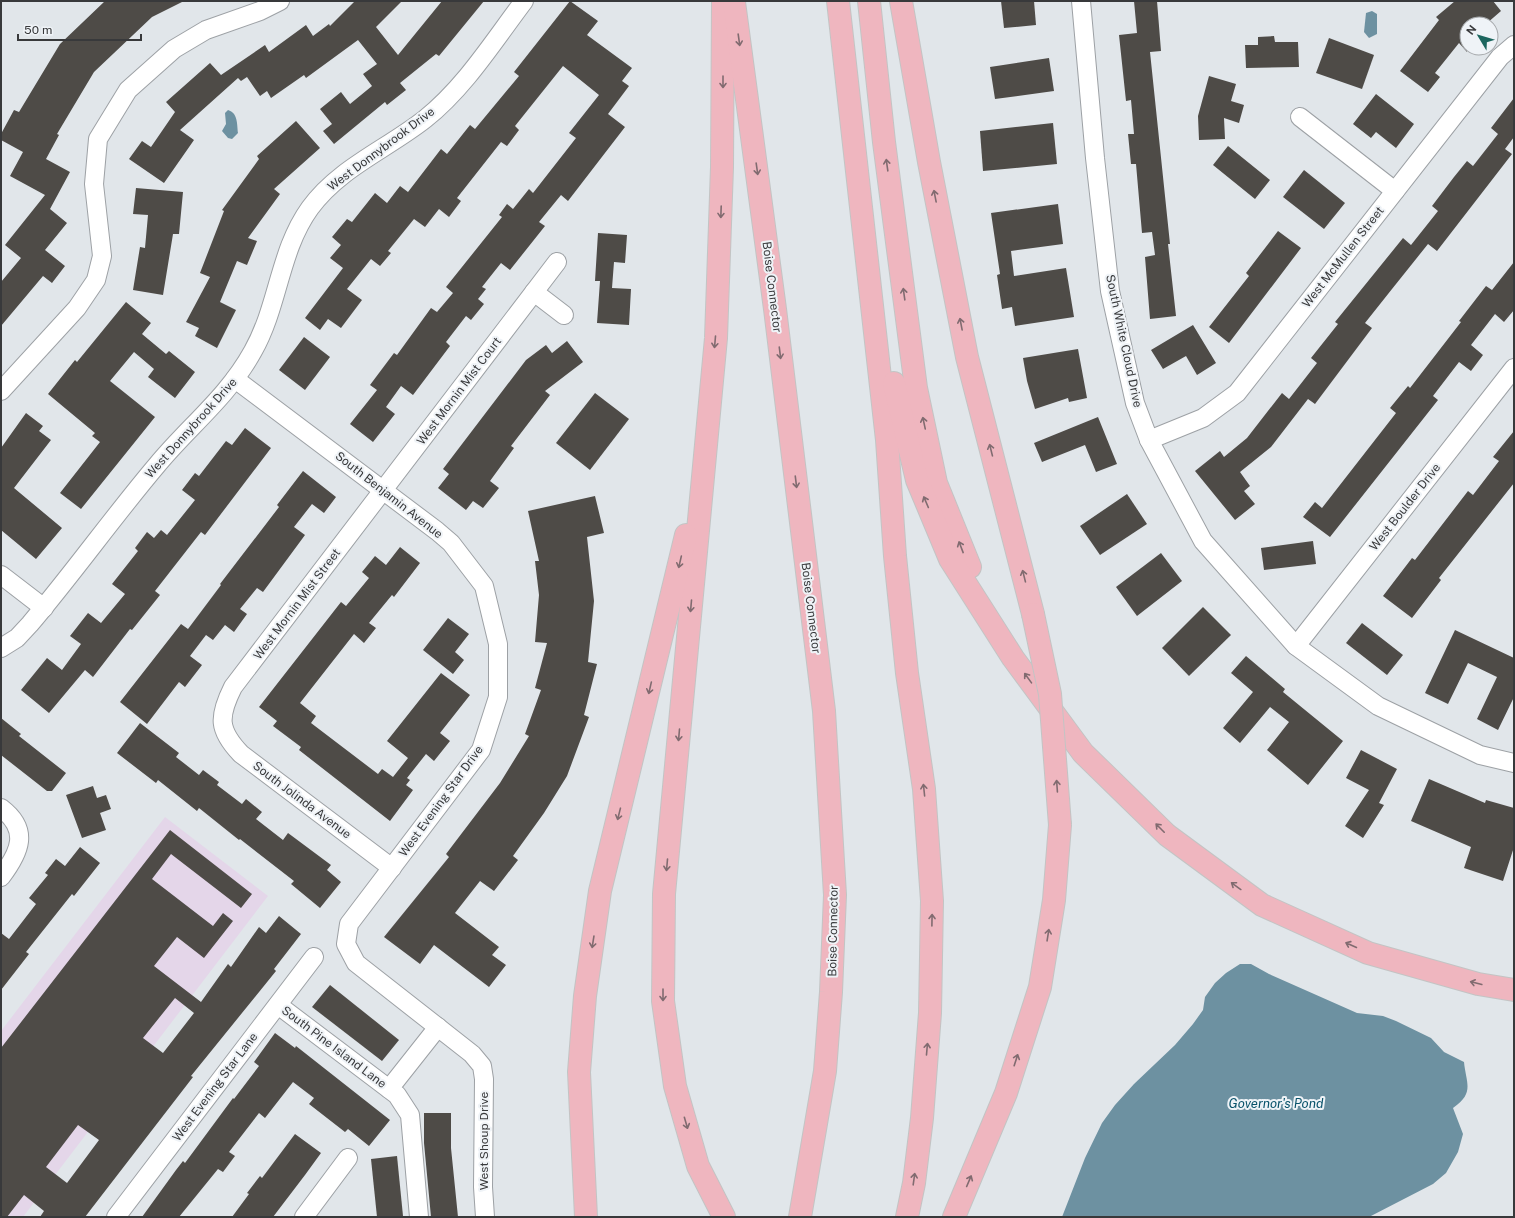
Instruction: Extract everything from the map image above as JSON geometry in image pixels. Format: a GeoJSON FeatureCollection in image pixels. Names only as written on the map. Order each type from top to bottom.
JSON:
{"type":"FeatureCollection","features":[{"type":"Feature","properties":{"kind":"highway"},"geometry":{"type":"LineString","coordinates":[[723,1],[722,167],[716,338],[664,894],[663,1001],[675,1086],[698,1166],[724,1217]]}},
{"type":"Feature","properties":{"kind":"highway","name":"Boise Connector"},"geometry":{"type":"LineString","coordinates":[[734,1],[775,309],[824,711],[834,888],[831,992],[825,1071],[800,1217]]}},
{"type":"Feature","properties":{"kind":"highway"},"geometry":{"type":"LineString","coordinates":[[838,1],[887,440],[895,556],[907,673],[924,788],[932,901],[930,1013],[922,1118],[914,1183],[907,1217]]}},
{"type":"Feature","properties":{"kind":"highway"},"geometry":{"type":"LineString","coordinates":[[869,1],[884,142],[916,388],[936,483],[963,552],[1013,658]]}},
{"type":"Feature","properties":{"kind":"highway"},"geometry":{"type":"LineString","coordinates":[[901,1],[929,162],[967,357],[1033,614],[1050,694],[1060,824],[1054,900],[1040,988],[1006,1093],[954,1217]]}},
{"type":"Feature","properties":{"kind":"highway"},"geometry":{"type":"LineString","coordinates":[[862,211],[897,402],[916,480],[950,559],[1013,658],[1083,753],[1167,835],[1262,905],[1368,953],[1478,984],[1514,990]]}},
{"type":"Feature","properties":{"kind":"highway"},"geometry":{"type":"LineString","coordinates":[[586,1217],[579,1072],[584,996],[600,891],[705,456]]}},
{"type":"Feature","properties":{"kind":"street"},"geometry":{"type":"LineString","coordinates":[[1,391],[77,308],[96,280],[102,256],[94,184],[98,139],[128,90],[174,49],[206,30],[260,11],[280,1]]}},
{"type":"Feature","properties":{"kind":"street","name":"West Donnybrook Drive"},"geometry":{"type":"LineString","coordinates":[[1,648],[17,638],[44,608],[156,465],[181,437],[215,405],[236,379],[254,349],[270,314],[291,240],[310,207],[337,179],[393,142],[439,106],[466,78],[524,1]]}},
{"type":"Feature","properties":{"kind":"street","name":"South White Cloud Drive"},"geometry":{"type":"LineString","coordinates":[[1081,1],[1095,158],[1110,291],[1136,403],[1149,440],[1203,541],[1296,646],[1378,706],[1480,755],[1514,763]]}},
{"type":"Feature","properties":{"kind":"street","name":"West McMullen Street"},"geometry":{"type":"LineString","coordinates":[[1149,440],[1203,418],[1237,393],[1500,57],[1514,45]]}},
{"type":"Feature","properties":{"kind":"street"},"geometry":{"type":"LineString","coordinates":[[1300,117],[1394,192]]}},
{"type":"Feature","properties":{"kind":"street","name":"West Mornin Mist Court"},"geometry":{"type":"LineString","coordinates":[[383,490],[557,262]]}},
{"type":"Feature","properties":{"kind":"street"},"geometry":{"type":"LineString","coordinates":[[534,292],[564,315]]}},
{"type":"Feature","properties":{"kind":"street","name":"West Boulder Drive"},"geometry":{"type":"LineString","coordinates":[[1296,646],[1514,368]]}},
{"type":"Feature","properties":{"kind":"street","name":"South Benjamin Avenue"},"geometry":{"type":"LineString","coordinates":[[236,379],[383,490],[451,544],[484,586],[498,644]]}},
{"type":"Feature","properties":{"kind":"street","name":"West Mornin Mist Street"},"geometry":{"type":"LineString","coordinates":[[222,722],[224,704],[233,687],[383,490]]}},
{"type":"Feature","properties":{"kind":"street"},"geometry":{"type":"LineString","coordinates":[[1,575],[44,608]]}},
{"type":"Feature","properties":{"kind":"street","name":"West Evening Star Drive"},"geometry":{"type":"LineString","coordinates":[[438,1027],[356,963],[346,944],[349,924],[481,750],[498,697],[498,644]]}},
{"type":"Feature","properties":{"kind":"street","name":"South Jolinda Avenue"},"geometry":{"type":"LineString","coordinates":[[222,722],[228,740],[241,754],[392,868]]}},
{"type":"Feature","properties":{"kind":"street"},"geometry":{"type":"LineString","coordinates":[[1,808],[16,823],[20,836],[12,862],[1,877]]}},
{"type":"Feature","properties":{"kind":"street","name":"West Evening Star Lane"},"geometry":{"type":"LineString","coordinates":[[116,1217],[314,957]]}},
{"type":"Feature","properties":{"kind":"street","name":"South Pine Island Lane"},"geometry":{"type":"LineString","coordinates":[[278,1005],[397,1095],[410,1114],[419,1217]]}},
{"type":"Feature","properties":{"kind":"street"},"geometry":{"type":"LineString","coordinates":[[389,1089],[438,1027]]}},
{"type":"Feature","properties":{"kind":"street","name":"West Shoup Drive"},"geometry":{"type":"LineString","coordinates":[[438,1027],[472,1054],[482,1066],[484,1079],[483,1187],[485,1217]]}},
{"type":"Feature","properties":{"kind":"street"},"geometry":{"type":"LineString","coordinates":[[304,1217],[348,1158]]}},
{"type":"Feature","properties":{"kind":"shaded area"},"geometry":{"type":"Polygon","coordinates":[[[165,817],[268,896],[23,1217],[1,1217],[1,1031],[165,817]]]}},
{"type":"Feature","properties":{"kind":"water"},"geometry":{"type":"Polygon","coordinates":[[[1372,11],[1377,14],[1377,34],[1369,38],[1364,32],[1366,13],[1372,11]]]}},
{"type":"Feature","properties":{"kind":"water"},"geometry":{"type":"Polygon","coordinates":[[[228,110],[234,114],[237,123],[238,133],[232,139],[228,138],[222,131],[226,124],[225,113],[228,110]]]}},
{"type":"Feature","properties":{"kind":"water","name":"Governor's Pond"},"geometry":{"type":"Polygon","coordinates":[[[1240,964],[1251,964],[1269,974],[1357,1013],[1383,1016],[1396,1021],[1431,1038],[1444,1052],[1464,1062],[1468,1087],[1467,1092],[1460,1103],[1453,1108],[1463,1134],[1458,1152],[1446,1173],[1433,1184],[1369,1217],[1062,1217],[1085,1158],[1102,1123],[1115,1105],[1134,1084],[1175,1045],[1193,1024],[1203,1010],[1205,997],[1215,983],[1226,973],[1240,964]]]}},
{"type":"Feature","properties":{"kind":"building"},"geometry":{"type":"Polygon","coordinates":[[[105,1],[184,1],[152,17],[94,72],[57,134],[59,135],[46,159],[70,172],[50,209],[67,223],[45,250],[65,266],[52,283],[43,276],[1,326],[1,282],[21,258],[5,245],[45,195],[10,176],[23,152],[1,140],[1,134],[14,110],[19,112],[60,44],[105,1]]]}},
{"type":"Feature","properties":{"kind":"building"},"geometry":{"type":"Polygon","coordinates":[[[355,1],[402,1],[376,27],[398,55],[442,1],[484,1],[439,56],[436,54],[400,83],[406,90],[387,105],[385,102],[334,144],[323,131],[332,124],[320,109],[341,92],[350,104],[372,86],[363,74],[377,64],[358,40],[306,78],[304,75],[271,98],[267,91],[260,96],[247,77],[241,81],[238,78],[180,130],[194,140],[164,183],[129,159],[142,141],[151,147],[175,112],[166,102],[210,63],[221,75],[265,45],[269,52],[306,25],[313,36],[329,24],[330,26],[355,1]]]}},
{"type":"Feature","properties":{"kind":"building"},"geometry":{"type":"Polygon","coordinates":[[[570,1],[598,21],[587,35],[632,68],[622,81],[629,86],[608,114],[625,127],[568,201],[561,195],[539,222],[545,226],[510,270],[501,263],[482,287],[486,289],[478,299],[484,304],[471,320],[466,316],[446,342],[450,346],[413,395],[401,386],[386,407],[395,414],[373,442],[350,424],[377,390],[370,385],[394,353],[397,355],[431,308],[437,312],[453,293],[446,287],[502,217],[499,215],[507,204],[513,209],[529,189],[533,193],[576,138],[569,133],[599,95],[563,66],[515,126],[519,130],[507,146],[501,142],[457,198],[461,201],[449,217],[439,209],[425,227],[414,219],[388,251],[391,253],[380,266],[371,259],[347,289],[362,300],[341,328],[328,319],[320,330],[305,318],[343,268],[330,258],[341,245],[332,237],[347,219],[352,222],[375,193],[387,203],[400,186],[408,192],[441,149],[447,154],[470,125],[475,129],[519,76],[514,72],[570,1]]]}},
{"type":"Feature","properties":{"kind":"building"},"geometry":{"type":"Polygon","coordinates":[[[1001,1],[1034,1],[1036,25],[1004,28],[1001,1]]]}},
{"type":"Feature","properties":{"kind":"building"},"geometry":{"type":"Polygon","coordinates":[[[1134,1],[1157,1],[1161,51],[1150,52],[1176,316],[1150,319],[1145,257],[1155,255],[1152,232],[1142,233],[1136,164],[1131,164],[1128,134],[1134,134],[1131,100],[1126,101],[1119,35],[1137,33],[1134,1]]]}},
{"type":"Feature","properties":{"kind":"building"},"geometry":{"type":"Polygon","coordinates":[[[1455,1],[1493,1],[1501,11],[1495,16],[1459,16],[1459,43],[1435,73],[1440,77],[1428,92],[1400,71],[1439,20],[1436,17],[1455,1]]]}},
{"type":"Feature","properties":{"kind":"building"},"geometry":{"type":"Polygon","coordinates":[[[1274,36],[1275,42],[1298,42],[1299,67],[1246,68],[1245,45],[1258,45],[1258,37],[1274,36]]]}},
{"type":"Feature","properties":{"kind":"building"},"geometry":{"type":"Polygon","coordinates":[[[1329,38],[1374,55],[1362,89],[1316,73],[1329,38]]]}},
{"type":"Feature","properties":{"kind":"building"},"geometry":{"type":"Polygon","coordinates":[[[1049,58],[1054,91],[995,99],[990,67],[1049,58]]]}},
{"type":"Feature","properties":{"kind":"building"},"geometry":{"type":"Polygon","coordinates":[[[1209,76],[1236,84],[1231,101],[1244,105],[1239,123],[1224,118],[1225,139],[1199,140],[1198,116],[1209,76]]]}},
{"type":"Feature","properties":{"kind":"building"},"geometry":{"type":"Polygon","coordinates":[[[1376,94],[1414,124],[1396,148],[1376,132],[1371,138],[1353,124],[1376,94]]]}},
{"type":"Feature","properties":{"kind":"building"},"geometry":{"type":"Polygon","coordinates":[[[1514,98],[1514,137],[1505,149],[1512,154],[1437,251],[1428,244],[1365,323],[1372,328],[1315,404],[1308,399],[1271,447],[1240,472],[1250,486],[1244,491],[1255,504],[1235,520],[1195,471],[1220,451],[1224,457],[1247,438],[1282,393],[1289,399],[1317,363],[1311,358],[1338,324],[1335,322],[1403,238],[1411,245],[1438,211],[1432,206],[1454,177],[1467,161],[1473,166],[1498,134],[1491,128],[1514,98]]]}},
{"type":"Feature","properties":{"kind":"building"},"geometry":{"type":"Polygon","coordinates":[[[296,121],[320,148],[274,189],[280,194],[248,238],[257,241],[247,265],[237,261],[220,302],[236,310],[217,348],[195,336],[199,328],[186,322],[210,277],[200,273],[224,211],[222,210],[259,159],[257,156],[296,121]]]}},
{"type":"Feature","properties":{"kind":"building"},"geometry":{"type":"Polygon","coordinates":[[[1053,123],[1057,164],[983,171],[980,131],[1053,123]]]}},
{"type":"Feature","properties":{"kind":"building"},"geometry":{"type":"Polygon","coordinates":[[[1228,146],[1270,180],[1255,199],[1213,165],[1228,146]]]}},
{"type":"Feature","properties":{"kind":"building"},"geometry":{"type":"Polygon","coordinates":[[[1304,170],[1345,203],[1324,229],[1283,197],[1304,170]]]}},
{"type":"Feature","properties":{"kind":"building"},"geometry":{"type":"Polygon","coordinates":[[[136,188],[183,192],[179,234],[173,234],[163,295],[133,290],[140,247],[145,248],[148,215],[133,214],[136,188]]]}},
{"type":"Feature","properties":{"kind":"building"},"geometry":{"type":"Polygon","coordinates":[[[1058,204],[1063,244],[1011,251],[1014,276],[1066,268],[1074,317],[1015,326],[1012,307],[1002,309],[997,275],[1000,274],[991,213],[1058,204]]]}},
{"type":"Feature","properties":{"kind":"building"},"geometry":{"type":"Polygon","coordinates":[[[1278,231],[1301,248],[1229,343],[1209,327],[1249,276],[1246,273],[1278,231]]]}},
{"type":"Feature","properties":{"kind":"building"},"geometry":{"type":"Polygon","coordinates":[[[598,233],[627,235],[625,263],[614,262],[612,288],[631,289],[629,325],[597,323],[600,281],[595,281],[598,233]]]}},
{"type":"Feature","properties":{"kind":"building"},"geometry":{"type":"Polygon","coordinates":[[[1514,262],[1514,310],[1504,322],[1495,314],[1471,345],[1483,355],[1471,371],[1459,362],[1433,396],[1438,400],[1330,537],[1303,517],[1315,502],[1322,508],[1396,413],[1390,408],[1408,386],[1410,388],[1461,322],[1459,321],[1486,286],[1492,290],[1514,262]]]}},
{"type":"Feature","properties":{"kind":"building"},"geometry":{"type":"Polygon","coordinates":[[[126,302],[151,323],[142,334],[166,354],[169,351],[195,372],[175,398],[148,377],[154,369],[134,352],[110,381],[155,417],[81,509],[60,493],[100,442],[92,436],[95,433],[48,394],[75,360],[77,362],[126,302]]]}},
{"type":"Feature","properties":{"kind":"building"},"geometry":{"type":"Polygon","coordinates":[[[1193,325],[1216,363],[1197,375],[1186,356],[1163,369],[1151,350],[1193,325]]]}},
{"type":"Feature","properties":{"kind":"building"},"geometry":{"type":"Polygon","coordinates":[[[304,337],[330,357],[305,390],[279,370],[304,337]]]}},
{"type":"Feature","properties":{"kind":"building"},"geometry":{"type":"Polygon","coordinates":[[[567,341],[583,362],[545,391],[550,395],[511,446],[514,448],[490,481],[499,488],[483,508],[473,501],[466,510],[438,488],[449,474],[443,469],[526,360],[546,345],[552,353],[567,341]]]}},
{"type":"Feature","properties":{"kind":"building"},"geometry":{"type":"Polygon","coordinates":[[[1078,349],[1087,398],[1069,402],[1068,398],[1035,409],[1027,381],[1023,358],[1078,349]]]}},
{"type":"Feature","properties":{"kind":"building"},"geometry":{"type":"Polygon","coordinates":[[[595,393],[629,419],[590,470],[556,443],[595,393]]]}},
{"type":"Feature","properties":{"kind":"building"},"geometry":{"type":"Polygon","coordinates":[[[26,413],[43,426],[39,431],[51,440],[14,488],[62,528],[36,559],[1,530],[1,448],[26,413]]]}},
{"type":"Feature","properties":{"kind":"building"},"geometry":{"type":"Polygon","coordinates":[[[1098,417],[1117,464],[1096,472],[1085,445],[1042,462],[1034,443],[1098,417]]]}},
{"type":"Feature","properties":{"kind":"building"},"geometry":{"type":"Polygon","coordinates":[[[245,428],[271,448],[205,535],[201,532],[155,591],[160,595],[132,630],[130,629],[93,677],[85,670],[49,713],[21,690],[47,658],[62,670],[81,644],[70,636],[88,613],[101,623],[125,594],[112,584],[138,551],[135,548],[147,532],[154,538],[161,530],[167,535],[195,500],[182,490],[195,473],[199,476],[226,441],[232,445],[245,428]]]}},
{"type":"Feature","properties":{"kind":"building"},"geometry":{"type":"Polygon","coordinates":[[[1514,431],[1514,483],[1439,578],[1441,580],[1412,618],[1383,596],[1412,558],[1415,560],[1468,491],[1473,495],[1499,461],[1493,457],[1514,431]]]}},
{"type":"Feature","properties":{"kind":"building"},"geometry":{"type":"Polygon","coordinates":[[[303,471],[336,497],[324,513],[312,504],[294,527],[305,535],[263,592],[257,588],[240,609],[247,614],[234,632],[225,625],[213,640],[206,635],[190,656],[202,665],[185,687],[179,682],[147,724],[120,702],[181,624],[188,629],[221,585],[220,584],[279,507],[277,505],[303,471]]]}},
{"type":"Feature","properties":{"kind":"building"},"geometry":{"type":"Polygon","coordinates":[[[1127,494],[1147,524],[1100,555],[1080,526],[1127,494]]]}},
{"type":"Feature","properties":{"kind":"building"},"geometry":{"type":"Polygon","coordinates":[[[595,496],[604,533],[587,537],[594,601],[588,662],[597,664],[584,715],[589,717],[567,776],[544,813],[513,856],[518,860],[494,891],[480,881],[455,913],[499,947],[492,955],[506,965],[489,987],[434,945],[420,964],[384,937],[449,857],[446,854],[500,783],[529,736],[525,734],[541,690],[535,688],[547,643],[535,642],[539,595],[535,561],[539,561],[528,511],[595,496]]]}},
{"type":"Feature","properties":{"kind":"building"},"geometry":{"type":"Polygon","coordinates":[[[1313,541],[1316,564],[1264,570],[1261,548],[1313,541]]]}},
{"type":"Feature","properties":{"kind":"building"},"geometry":{"type":"Polygon","coordinates":[[[400,547],[420,563],[394,597],[392,595],[369,623],[376,628],[364,643],[354,634],[300,703],[316,716],[311,723],[378,774],[382,769],[393,777],[408,758],[387,741],[441,673],[470,695],[440,733],[450,741],[434,761],[426,754],[407,778],[410,780],[406,785],[413,790],[390,821],[299,750],[301,747],[273,726],[277,721],[259,707],[341,602],[346,606],[369,578],[362,572],[375,556],[386,565],[400,547]]]}},
{"type":"Feature","properties":{"kind":"building"},"geometry":{"type":"Polygon","coordinates":[[[1161,553],[1182,581],[1137,616],[1116,587],[1161,553]]]}},
{"type":"Feature","properties":{"kind":"building"},"geometry":{"type":"Polygon","coordinates":[[[1203,607],[1231,635],[1189,676],[1162,648],[1203,607]]]}},
{"type":"Feature","properties":{"kind":"building"},"geometry":{"type":"Polygon","coordinates":[[[448,618],[469,634],[455,652],[464,660],[453,674],[423,650],[448,618]]]}},
{"type":"Feature","properties":{"kind":"building"},"geometry":{"type":"Polygon","coordinates":[[[1362,623],[1403,655],[1387,675],[1346,643],[1362,623]]]}},
{"type":"Feature","properties":{"kind":"building"},"geometry":{"type":"Polygon","coordinates":[[[1455,630],[1514,658],[1514,697],[1498,730],[1477,719],[1497,677],[1468,663],[1448,704],[1425,693],[1455,630]]]}},
{"type":"Feature","properties":{"kind":"building"},"geometry":{"type":"Polygon","coordinates":[[[1246,656],[1285,689],[1283,692],[1343,741],[1308,785],[1267,750],[1289,722],[1270,707],[1240,743],[1223,728],[1253,692],[1231,673],[1246,656]]]}},
{"type":"Feature","properties":{"kind":"building"},"geometry":{"type":"Polygon","coordinates":[[[1,718],[21,734],[19,736],[66,773],[52,791],[47,791],[1,755],[1,718]]]}},
{"type":"Feature","properties":{"kind":"building"},"geometry":{"type":"Polygon","coordinates":[[[140,723],[179,753],[176,757],[199,775],[203,770],[219,782],[217,785],[242,804],[246,799],[262,812],[256,819],[283,840],[288,833],[331,865],[327,870],[341,882],[320,908],[291,884],[294,881],[240,839],[239,840],[199,808],[197,811],[158,780],[156,783],[117,753],[140,723]]]}},
{"type":"Feature","properties":{"kind":"building"},"geometry":{"type":"Polygon","coordinates":[[[1361,750],[1397,769],[1379,803],[1384,805],[1363,838],[1345,826],[1369,790],[1346,778],[1361,750]]]}},
{"type":"Feature","properties":{"kind":"building"},"geometry":{"type":"Polygon","coordinates":[[[1429,779],[1485,803],[1486,800],[1514,808],[1514,847],[1503,881],[1464,868],[1471,847],[1411,821],[1429,779]]]}},
{"type":"Feature","properties":{"kind":"building"},"geometry":{"type":"Polygon","coordinates":[[[93,786],[97,798],[106,795],[111,809],[100,813],[106,830],[82,838],[66,795],[93,786]]]}},
{"type":"Feature","properties":{"kind":"building"},"geometry":{"type":"Polygon","coordinates":[[[170,830],[252,894],[241,908],[171,854],[152,879],[213,926],[223,913],[233,921],[204,958],[177,937],[154,966],[201,1002],[228,964],[231,967],[259,927],[266,933],[279,916],[301,934],[274,969],[276,971],[191,1076],[193,1077],[85,1217],[40,1217],[44,1211],[24,1195],[7,1217],[1,1217],[1,1048],[170,830]],[[175,998],[143,1038],[163,1053],[194,1013],[175,998]],[[78,1125],[46,1167],[67,1183],[99,1140],[78,1125]]]}},
{"type":"Feature","properties":{"kind":"building"},"geometry":{"type":"Polygon","coordinates":[[[80,847],[100,863],[74,896],[72,894],[26,952],[29,954],[1,990],[1,933],[9,939],[36,904],[29,898],[48,875],[45,873],[56,859],[65,866],[80,847]]]}},
{"type":"Feature","properties":{"kind":"building"},"geometry":{"type":"Polygon","coordinates":[[[330,985],[399,1040],[382,1061],[312,1007],[330,985]]]}},
{"type":"Feature","properties":{"kind":"building"},"geometry":{"type":"Polygon","coordinates":[[[275,1033],[295,1048],[296,1046],[390,1120],[369,1146],[348,1129],[345,1132],[309,1104],[314,1098],[293,1082],[265,1118],[259,1113],[229,1152],[235,1156],[223,1172],[218,1169],[179,1217],[142,1217],[176,1170],[183,1161],[185,1163],[233,1098],[234,1099],[259,1066],[254,1062],[275,1033]]]}},
{"type":"Feature","properties":{"kind":"building"},"geometry":{"type":"Polygon","coordinates":[[[424,1113],[451,1113],[451,1148],[458,1217],[431,1217],[424,1143],[424,1113]]]}},
{"type":"Feature","properties":{"kind":"building"},"geometry":{"type":"Polygon","coordinates":[[[295,1134],[321,1153],[305,1175],[273,1217],[232,1217],[249,1194],[247,1193],[260,1176],[262,1178],[295,1134]]]}},
{"type":"Feature","properties":{"kind":"building"},"geometry":{"type":"Polygon","coordinates":[[[397,1156],[403,1216],[377,1217],[371,1159],[397,1156]]]}}]}
